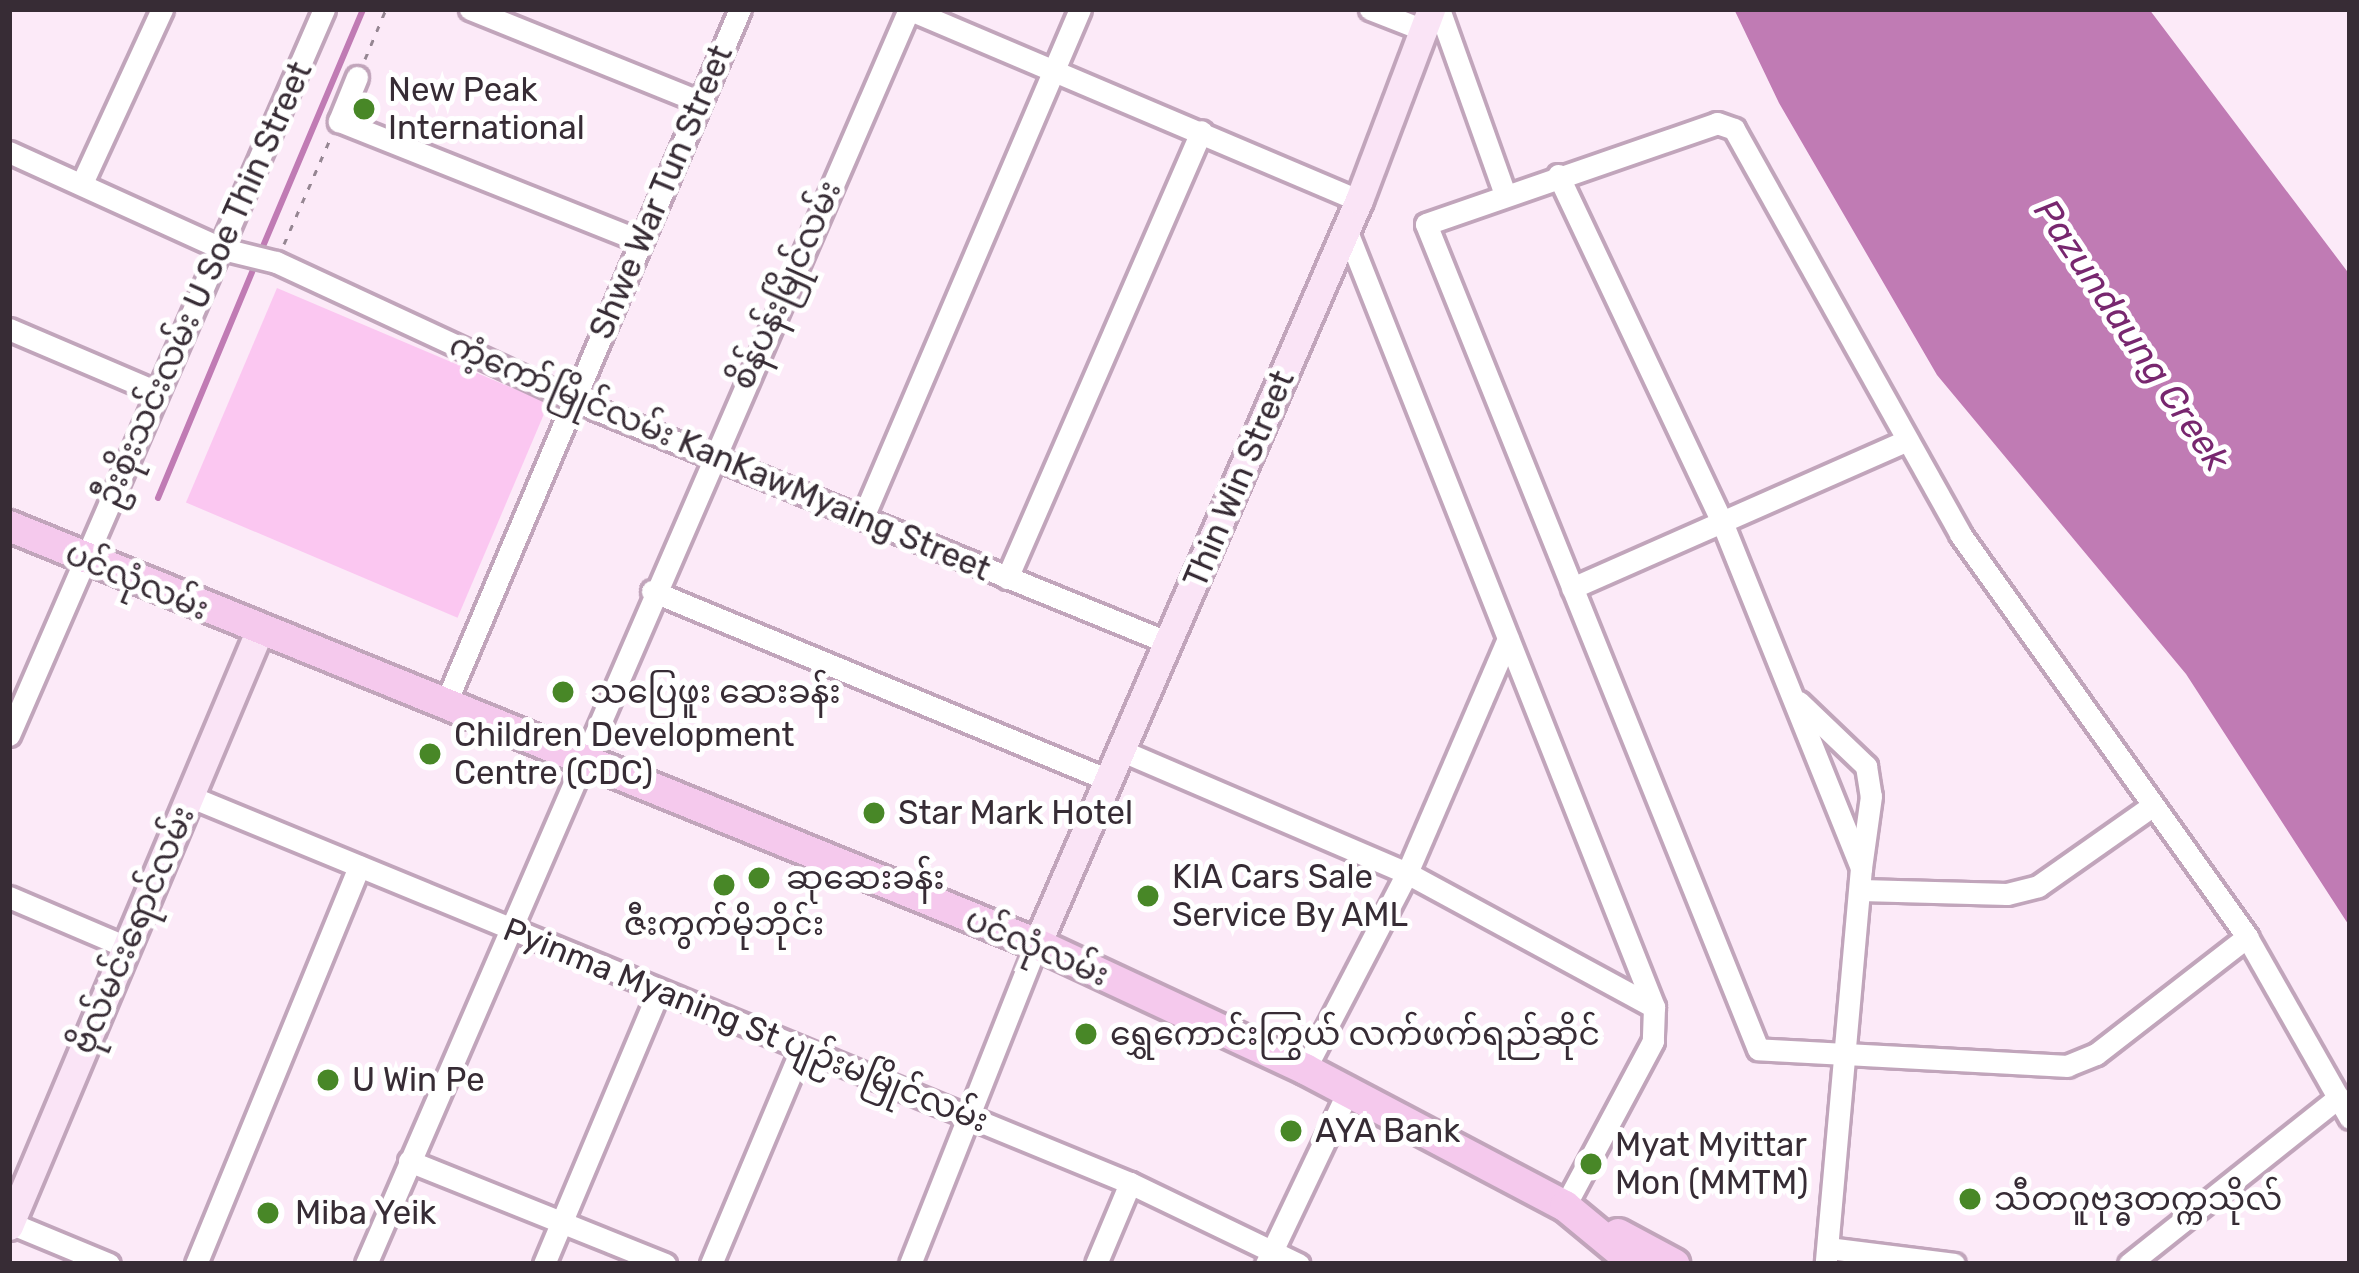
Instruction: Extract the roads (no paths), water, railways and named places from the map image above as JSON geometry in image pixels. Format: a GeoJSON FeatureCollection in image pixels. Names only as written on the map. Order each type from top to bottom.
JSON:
{"type":"FeatureCollection","features":[{"type":"Feature","properties":{"kind":"main road","name":"Thin Win Street"},"geometry":{"type":"LineString","coordinates":[[1037,944],[1359,200],[1432,16]]}},
{"type":"Feature","properties":{"kind":"main road","name":"ပင်လုံလမ်း"},"geometry":{"type":"LineString","coordinates":[[9,526],[258,634],[1037,944],[1305,1069],[1565,1206],[1635,1264]]}},
{"type":"Feature","properties":{"kind":"main road","name":"ဗိုလ်မင်းရောင်လမ်း"},"geometry":{"type":"LineString","coordinates":[[10,1225],[258,634]]}},
{"type":"Feature","properties":{"kind":"main road"},"geometry":{"type":"LineString","coordinates":[[1565,1206],[1674,1264]]}},
{"type":"Feature","properties":{"kind":"street"},"geometry":{"type":"LineString","coordinates":[[82,183],[163,9]]}},
{"type":"Feature","properties":{"kind":"street","name":"ဦးစိုးသင်းလမ်း U Soe Thin Street"},"geometry":{"type":"LineString","coordinates":[[11,723],[224,249],[324,9]]}},
{"type":"Feature","properties":{"kind":"street"},"geometry":{"type":"LineString","coordinates":[[470,9],[700,102]]}},
{"type":"Feature","properties":{"kind":"street","name":"Shwe War Tun Street"},"geometry":{"type":"LineString","coordinates":[[444,707],[740,9]]}},
{"type":"Feature","properties":{"kind":"street"},"geometry":{"type":"LineString","coordinates":[[909,9],[1359,200]]}},
{"type":"Feature","properties":{"kind":"street","name":"စိန်ပန်းမြိုင်လမ်း"},"geometry":{"type":"LineString","coordinates":[[366,1264],[578,760],[909,9]]}},
{"type":"Feature","properties":{"kind":"street"},"geometry":{"type":"LineString","coordinates":[[862,517],[1080,9]]}},
{"type":"Feature","properties":{"kind":"street"},"geometry":{"type":"LineString","coordinates":[[1370,9],[1432,16],[1504,194]]}},
{"type":"Feature","properties":{"kind":"street"},"geometry":{"type":"LineString","coordinates":[[357,77],[339,121],[640,241]]}},
{"type":"Feature","properties":{"kind":"street"},"geometry":{"type":"LineString","coordinates":[[2247,937],[2096,1054],[2067,1066],[1771,1054],[1748,1038],[1572,588],[1424,231],[1431,220],[1727,122],[1905,441],[2013,616],[2247,937],[2350,1118]]}},
{"type":"Feature","properties":{"kind":"street"},"geometry":{"type":"LineString","coordinates":[[1007,578],[1201,131]]}},
{"type":"Feature","properties":{"kind":"street","name":"ကံ့ကော်မြိုင်လမ်း KanKawMyaing Street"},"geometry":{"type":"LineString","coordinates":[[9,152],[224,249],[276,262],[573,400],[1169,643]]}},
{"type":"Feature","properties":{"kind":"street"},"geometry":{"type":"LineString","coordinates":[[1558,175],[1722,522],[1799,702],[1861,879]]}},
{"type":"Feature","properties":{"kind":"street"},"geometry":{"type":"LineString","coordinates":[[1346,229],[1654,1007],[1653,1041],[1565,1206]]}},
{"type":"Feature","properties":{"kind":"street"},"geometry":{"type":"LineString","coordinates":[[9,329],[157,392]]}},
{"type":"Feature","properties":{"kind":"street"},"geometry":{"type":"LineString","coordinates":[[1572,588],[1905,441]]}},
{"type":"Feature","properties":{"kind":"street"},"geometry":{"type":"LineString","coordinates":[[652,591],[1108,780]]}},
{"type":"Feature","properties":{"kind":"street"},"geometry":{"type":"LineString","coordinates":[[1305,1069],[1407,873],[1508,639]]}},
{"type":"Feature","properties":{"kind":"street"},"geometry":{"type":"LineString","coordinates":[[1799,702],[1866,766],[1871,796],[1827,1256],[1954,1264]]}},
{"type":"Feature","properties":{"kind":"street"},"geometry":{"type":"LineString","coordinates":[[1120,750],[1407,873],[1654,1007]]}},
{"type":"Feature","properties":{"kind":"street","name":"Pyinma Myaning St ပျဉ်းမမြိုင်လမ်း"},"geometry":{"type":"LineString","coordinates":[[189,796],[1130,1184],[1269,1257],[1298,1264]]}},
{"type":"Feature","properties":{"kind":"street"},"geometry":{"type":"LineString","coordinates":[[1861,879],[2007,894],[2038,886],[2152,806]]}},
{"type":"Feature","properties":{"kind":"street"},"geometry":{"type":"LineString","coordinates":[[196,1264],[359,866]]}},
{"type":"Feature","properties":{"kind":"street"},"geometry":{"type":"LineString","coordinates":[[9,897],[126,947]]}},
{"type":"Feature","properties":{"kind":"street"},"geometry":{"type":"LineString","coordinates":[[910,1264],[1037,944]]}},
{"type":"Feature","properties":{"kind":"street"},"geometry":{"type":"LineString","coordinates":[[544,1264],[659,989]]}},
{"type":"Feature","properties":{"kind":"street"},"geometry":{"type":"LineString","coordinates":[[711,1264],[802,1048]]}},
{"type":"Feature","properties":{"kind":"street"},"geometry":{"type":"LineString","coordinates":[[1269,1257],[1348,1091]]}},
{"type":"Feature","properties":{"kind":"street"},"geometry":{"type":"LineString","coordinates":[[2129,1264],[2339,1097]]}},
{"type":"Feature","properties":{"kind":"street"},"geometry":{"type":"LineString","coordinates":[[409,1160],[665,1264]]}},
{"type":"Feature","properties":{"kind":"street"},"geometry":{"type":"LineString","coordinates":[[1096,1264],[1130,1184]]}},
{"type":"Feature","properties":{"kind":"street"},"geometry":{"type":"LineString","coordinates":[[10,1225],[110,1264]]}},
{"type":"Feature","properties":{"kind":"water","name":"Pazundaung Creek"},"geometry":{"type":"Polygon","coordinates":[[[1734,9],[2149,9],[2350,275],[2350,927],[2186,674],[1937,375],[1779,103],[1734,9]]]}},
{"type":"Feature","properties":{"kind":"waterway"},"geometry":{"type":"LineString","coordinates":[[261,251],[363,9]]}},
{"type":"Feature","properties":{"kind":"waterway"},"geometry":{"type":"LineString","coordinates":[[158,498],[256,263]]}},
{"type":"Feature","properties":{"kind":"place","name":"New Peak International"},"geometry":{"type":"Point","coordinates":[364,109]}},
{"type":"Feature","properties":{"kind":"place","name":"သပြေဖူး ဆေးခန်း"},"geometry":{"type":"Point","coordinates":[563,692]}},
{"type":"Feature","properties":{"kind":"place","name":"Children Development Centre (CDC)"},"geometry":{"type":"Point","coordinates":[430,754]}},
{"type":"Feature","properties":{"kind":"place","name":"Star Mark Hotel"},"geometry":{"type":"Point","coordinates":[874,813]}},
{"type":"Feature","properties":{"kind":"place","name":"ဆုဆေးခန်း"},"geometry":{"type":"Point","coordinates":[759,878]}},
{"type":"Feature","properties":{"kind":"place","name":"ဇီးကွက်မိုဘိုင်း"},"geometry":{"type":"Point","coordinates":[724,885]}},
{"type":"Feature","properties":{"kind":"place","name":"KIA Cars Sale Service By AML"},"geometry":{"type":"Point","coordinates":[1148,896]}},
{"type":"Feature","properties":{"kind":"place","name":"ရွှေကောင်းကြွယ် လက်ဖက်ရည်ဆိုင်"},"geometry":{"type":"Point","coordinates":[1086,1034]}},
{"type":"Feature","properties":{"kind":"place","name":"U Win Pe"},"geometry":{"type":"Point","coordinates":[328,1080]}},
{"type":"Feature","properties":{"kind":"place","name":"AYA Bank"},"geometry":{"type":"Point","coordinates":[1291,1131]}},
{"type":"Feature","properties":{"kind":"place","name":"Myat Myittar Mon (MMTM)"},"geometry":{"type":"Point","coordinates":[1591,1164]}},
{"type":"Feature","properties":{"kind":"place","name":"သီတဂူဗုဒ္ဓတက္ကသိုလ်"},"geometry":{"type":"Point","coordinates":[1970,1199]}},
{"type":"Feature","properties":{"kind":"place","name":"Miba Yeik"},"geometry":{"type":"Point","coordinates":[268,1213]}}]}
